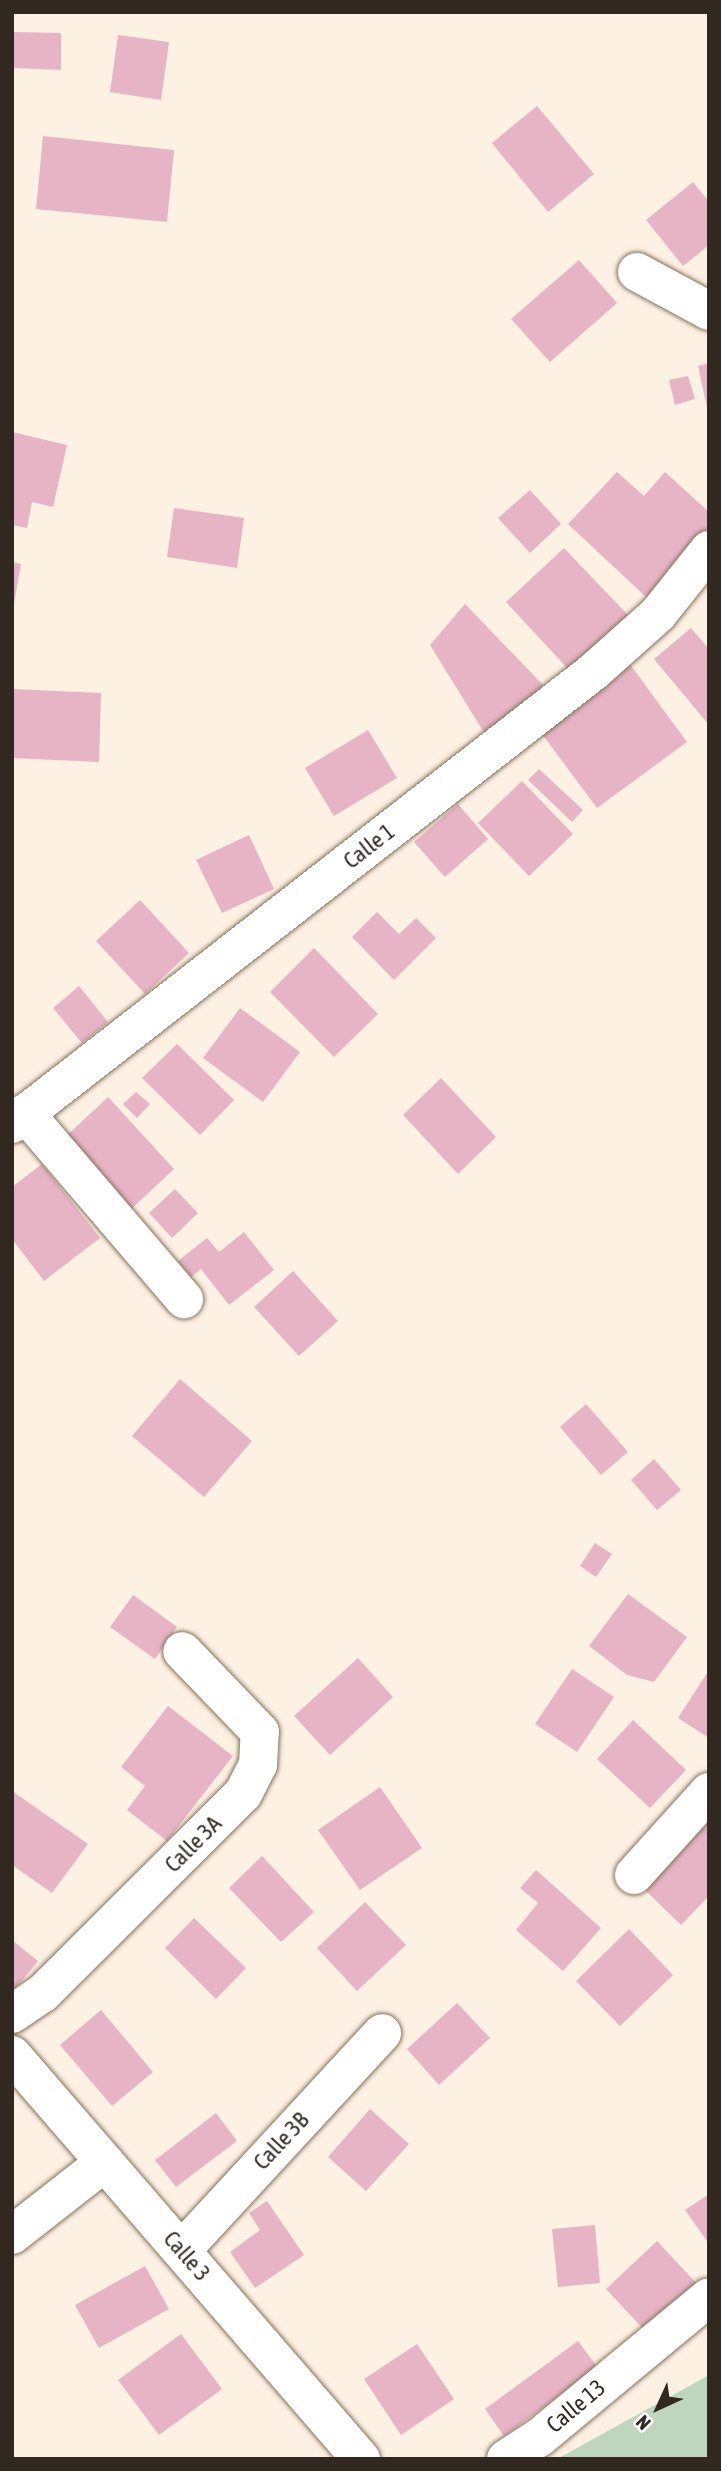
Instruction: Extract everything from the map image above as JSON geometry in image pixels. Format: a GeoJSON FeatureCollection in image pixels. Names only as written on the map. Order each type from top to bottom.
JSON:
{"type":"FeatureCollection","features":[{"type":"Feature","properties":{"kind":"street"},"geometry":{"type":"LineString","coordinates":[[637,272],[709,311]]}},
{"type":"Feature","properties":{"kind":"street","name":"Calle 1"},"geometry":{"type":"LineString","coordinates":[[19,1119],[593,672],[657,614],[709,550]]}},
{"type":"Feature","properties":{"kind":"street"},"geometry":{"type":"LineString","coordinates":[[19,1119],[184,1299]]}},
{"type":"Feature","properties":{"kind":"street","name":"Calle 3A"},"geometry":{"type":"LineString","coordinates":[[12,2014],[42,1994],[243,1794],[258,1765],[260,1732],[182,1651]]}},
{"type":"Feature","properties":{"kind":"street"},"geometry":{"type":"LineString","coordinates":[[634,1875],[709,1792]]}},
{"type":"Feature","properties":{"kind":"street","name":"Calle 3B"},"geometry":{"type":"LineString","coordinates":[[182,2250],[382,2033]]}},
{"type":"Feature","properties":{"kind":"street","name":"Calle 3"},"geometry":{"type":"LineString","coordinates":[[12,2055],[361,2459]]}},
{"type":"Feature","properties":{"kind":"street"},"geometry":{"type":"LineString","coordinates":[[12,2235],[105,2162]]}},
{"type":"Feature","properties":{"kind":"street","name":"Calle 13"},"geometry":{"type":"LineString","coordinates":[[506,2459],[540,2437],[709,2297]]}},
{"type":"Feature","properties":{"kind":"green space"},"geometry":{"type":"Polygon","coordinates":[[[709,2375],[709,2459],[557,2459],[709,2375]]]}},
{"type":"Feature","properties":{"kind":"building"},"geometry":{"type":"Polygon","coordinates":[[[12,32],[61,33],[61,70],[12,68],[12,32]]]}},
{"type":"Feature","properties":{"kind":"building"},"geometry":{"type":"Polygon","coordinates":[[[118,35],[169,42],[161,100],[110,92],[118,35]]]}},
{"type":"Feature","properties":{"kind":"building"},"geometry":{"type":"Polygon","coordinates":[[[537,106],[594,174],[548,212],[492,143],[537,106]]]}},
{"type":"Feature","properties":{"kind":"building"},"geometry":{"type":"Polygon","coordinates":[[[43,136],[174,150],[167,222],[36,209],[43,136]]]}},
{"type":"Feature","properties":{"kind":"building"},"geometry":{"type":"Polygon","coordinates":[[[693,182],[709,202],[709,245],[683,266],[646,220],[693,182]]]}},
{"type":"Feature","properties":{"kind":"building"},"geometry":{"type":"Polygon","coordinates":[[[579,260],[617,303],[550,362],[511,319],[579,260]]]}},
{"type":"Feature","properties":{"kind":"building"},"geometry":{"type":"Polygon","coordinates":[[[709,363],[709,412],[708,412],[698,366],[709,363]]]}},
{"type":"Feature","properties":{"kind":"building"},"geometry":{"type":"Polygon","coordinates":[[[688,376],[695,399],[675,405],[669,380],[688,376]]]}},
{"type":"Feature","properties":{"kind":"building"},"geometry":{"type":"Polygon","coordinates":[[[12,432],[67,445],[53,507],[32,502],[27,528],[12,525],[12,432]]]}},
{"type":"Feature","properties":{"kind":"building"},"geometry":{"type":"Polygon","coordinates":[[[617,472],[644,496],[665,472],[709,512],[709,529],[646,597],[568,524],[617,472]]]}},
{"type":"Feature","properties":{"kind":"building"},"geometry":{"type":"Polygon","coordinates":[[[530,490],[561,524],[530,553],[498,518],[530,490]]]}},
{"type":"Feature","properties":{"kind":"building"},"geometry":{"type":"Polygon","coordinates":[[[174,508],[244,518],[237,568],[167,557],[174,508]]]}},
{"type":"Feature","properties":{"kind":"building"},"geometry":{"type":"Polygon","coordinates":[[[564,548],[628,615],[569,670],[506,602],[564,548]]]}},
{"type":"Feature","properties":{"kind":"building"},"geometry":{"type":"Polygon","coordinates":[[[12,562],[21,564],[14,604],[12,604],[12,562]]]}},
{"type":"Feature","properties":{"kind":"building"},"geometry":{"type":"Polygon","coordinates":[[[465,604],[545,687],[485,734],[430,645],[465,604]]]}},
{"type":"Feature","properties":{"kind":"building"},"geometry":{"type":"Polygon","coordinates":[[[691,628],[709,649],[709,725],[654,659],[691,628]]]}},
{"type":"Feature","properties":{"kind":"building"},"geometry":{"type":"Polygon","coordinates":[[[629,663],[687,742],[597,808],[539,730],[629,663]]]}},
{"type":"Feature","properties":{"kind":"building"},"geometry":{"type":"Polygon","coordinates":[[[12,689],[101,693],[99,762],[12,758],[12,689]]]}},
{"type":"Feature","properties":{"kind":"building"},"geometry":{"type":"Polygon","coordinates":[[[368,730],[397,778],[334,816],[305,768],[368,730]]]}},
{"type":"Feature","properties":{"kind":"building"},"geometry":{"type":"Polygon","coordinates":[[[539,769],[583,810],[572,822],[528,780],[539,769]]]}},
{"type":"Feature","properties":{"kind":"building"},"geometry":{"type":"Polygon","coordinates":[[[522,781],[573,834],[529,876],[478,823],[522,781]]]}},
{"type":"Feature","properties":{"kind":"building"},"geometry":{"type":"Polygon","coordinates":[[[458,804],[488,839],[445,877],[414,842],[458,804]]]}},
{"type":"Feature","properties":{"kind":"building"},"geometry":{"type":"Polygon","coordinates":[[[249,835],[274,889],[222,913],[196,860],[249,835]]]}},
{"type":"Feature","properties":{"kind":"building"},"geometry":{"type":"Polygon","coordinates":[[[140,900],[189,953],[145,994],[96,941],[140,900]]]}},
{"type":"Feature","properties":{"kind":"building"},"geometry":{"type":"Polygon","coordinates":[[[377,912],[399,934],[416,918],[436,938],[394,980],[352,937],[377,912]]]}},
{"type":"Feature","properties":{"kind":"building"},"geometry":{"type":"Polygon","coordinates":[[[314,948],[378,1014],[334,1057],[270,992],[314,948]]]}},
{"type":"Feature","properties":{"kind":"building"},"geometry":{"type":"Polygon","coordinates":[[[79,986],[108,1022],[82,1043],[53,1008],[79,986]]]}},
{"type":"Feature","properties":{"kind":"building"},"geometry":{"type":"Polygon","coordinates":[[[240,1008],[300,1052],[263,1102],[203,1058],[240,1008]]]}},
{"type":"Feature","properties":{"kind":"building"},"geometry":{"type":"Polygon","coordinates":[[[177,1044],[234,1100],[200,1135],[142,1078],[177,1044]]]}},
{"type":"Feature","properties":{"kind":"building"},"geometry":{"type":"Polygon","coordinates":[[[441,1078],[496,1137],[458,1174],[403,1115],[441,1078]]]}},
{"type":"Feature","properties":{"kind":"building"},"geometry":{"type":"Polygon","coordinates":[[[136,1092],[150,1104],[137,1118],[123,1104],[136,1092]]]}},
{"type":"Feature","properties":{"kind":"building"},"geometry":{"type":"Polygon","coordinates":[[[108,1097],[174,1169],[127,1213],[61,1141],[108,1097]]]}},
{"type":"Feature","properties":{"kind":"building"},"geometry":{"type":"Polygon","coordinates":[[[42,1164],[100,1238],[44,1281],[12,1239],[12,1187],[42,1164]]]}},
{"type":"Feature","properties":{"kind":"building"},"geometry":{"type":"Polygon","coordinates":[[[175,1189],[198,1213],[172,1238],[149,1213],[175,1189]]]}},
{"type":"Feature","properties":{"kind":"building"},"geometry":{"type":"Polygon","coordinates":[[[244,1232],[274,1270],[229,1305],[201,1269],[191,1277],[178,1261],[207,1238],[219,1252],[244,1232]]]}},
{"type":"Feature","properties":{"kind":"building"},"geometry":{"type":"Polygon","coordinates":[[[293,1271],[338,1321],[299,1356],[254,1307],[293,1271]]]}},
{"type":"Feature","properties":{"kind":"building"},"geometry":{"type":"Polygon","coordinates":[[[180,1379],[252,1441],[204,1497],[132,1436],[180,1379]]]}},
{"type":"Feature","properties":{"kind":"building"},"geometry":{"type":"Polygon","coordinates":[[[586,1404],[628,1452],[601,1475],[560,1427],[586,1404]]]}},
{"type":"Feature","properties":{"kind":"building"},"geometry":{"type":"Polygon","coordinates":[[[654,1459],[681,1490],[657,1510],[631,1480],[654,1459]]]}},
{"type":"Feature","properties":{"kind":"building"},"geometry":{"type":"Polygon","coordinates":[[[595,1543],[612,1554],[596,1577],[580,1566],[595,1543]]]}},
{"type":"Feature","properties":{"kind":"building"},"geometry":{"type":"Polygon","coordinates":[[[628,1594],[687,1637],[654,1682],[627,1675],[589,1646],[628,1594]]]}},
{"type":"Feature","properties":{"kind":"building"},"geometry":{"type":"Polygon","coordinates":[[[133,1595],[177,1627],[155,1659],[110,1627],[133,1595]]]}},
{"type":"Feature","properties":{"kind":"building"},"geometry":{"type":"Polygon","coordinates":[[[358,1658],[393,1697],[330,1755],[294,1716],[358,1658]]]}},
{"type":"Feature","properties":{"kind":"building"},"geometry":{"type":"Polygon","coordinates":[[[572,1669],[614,1697],[577,1752],[535,1724],[572,1669]]]}},
{"type":"Feature","properties":{"kind":"building"},"geometry":{"type":"Polygon","coordinates":[[[709,1670],[709,1738],[678,1718],[709,1670]]]}},
{"type":"Feature","properties":{"kind":"building"},"geometry":{"type":"Polygon","coordinates":[[[168,1706],[233,1756],[167,1841],[127,1810],[145,1786],[121,1767],[168,1706]]]}},
{"type":"Feature","properties":{"kind":"building"},"geometry":{"type":"Polygon","coordinates":[[[633,1720],[686,1770],[650,1808],[597,1759],[633,1720]]]}},
{"type":"Feature","properties":{"kind":"building"},"geometry":{"type":"Polygon","coordinates":[[[380,1787],[422,1848],[360,1890],[318,1830],[380,1787]]]}},
{"type":"Feature","properties":{"kind":"building"},"geometry":{"type":"Polygon","coordinates":[[[12,1791],[88,1844],[52,1893],[12,1865],[12,1791]]]}},
{"type":"Feature","properties":{"kind":"building"},"geometry":{"type":"Polygon","coordinates":[[[709,1820],[709,1896],[681,1925],[644,1889],[709,1820]]]}},
{"type":"Feature","properties":{"kind":"building"},"geometry":{"type":"Polygon","coordinates":[[[262,1856],[314,1912],[281,1942],[229,1888],[262,1856]]]}},
{"type":"Feature","properties":{"kind":"building"},"geometry":{"type":"Polygon","coordinates":[[[536,1870],[601,1928],[563,1971],[516,1930],[538,1903],[520,1888],[536,1870]]]}},
{"type":"Feature","properties":{"kind":"building"},"geometry":{"type":"Polygon","coordinates":[[[365,1902],[406,1945],[357,1991],[317,1948],[365,1902]]]}},
{"type":"Feature","properties":{"kind":"building"},"geometry":{"type":"Polygon","coordinates":[[[194,1918],[246,1968],[216,1999],[165,1948],[194,1918]]]}},
{"type":"Feature","properties":{"kind":"building"},"geometry":{"type":"Polygon","coordinates":[[[629,1929],[673,1975],[620,2026],[576,1981],[629,1929]]]}},
{"type":"Feature","properties":{"kind":"building"},"geometry":{"type":"Polygon","coordinates":[[[12,1940],[38,1961],[12,1993],[12,1940]]]}},
{"type":"Feature","properties":{"kind":"building"},"geometry":{"type":"Polygon","coordinates":[[[457,2003],[490,2038],[439,2085],[407,2049],[457,2003]]]}},
{"type":"Feature","properties":{"kind":"building"},"geometry":{"type":"Polygon","coordinates":[[[101,2010],[153,2072],[112,2106],[60,2045],[101,2010]]]}},
{"type":"Feature","properties":{"kind":"building"},"geometry":{"type":"Polygon","coordinates":[[[370,2109],[409,2144],[366,2191],[328,2157],[370,2109]]]}},
{"type":"Feature","properties":{"kind":"building"},"geometry":{"type":"Polygon","coordinates":[[[216,2113],[237,2141],[176,2187],[155,2160],[216,2113]]]}},
{"type":"Feature","properties":{"kind":"building"},"geometry":{"type":"Polygon","coordinates":[[[709,2194],[709,2244],[685,2210],[709,2194]]]}},
{"type":"Feature","properties":{"kind":"building"},"geometry":{"type":"Polygon","coordinates":[[[267,2201],[304,2255],[255,2288],[230,2252],[260,2230],[249,2213],[267,2201]]]}},
{"type":"Feature","properties":{"kind":"building"},"geometry":{"type":"Polygon","coordinates":[[[595,2225],[600,2283],[558,2287],[552,2229],[595,2225]]]}},
{"type":"Feature","properties":{"kind":"building"},"geometry":{"type":"Polygon","coordinates":[[[657,2241],[700,2287],[649,2335],[606,2289],[657,2241]]]}},
{"type":"Feature","properties":{"kind":"building"},"geometry":{"type":"Polygon","coordinates":[[[145,2266],[169,2309],[99,2348],[75,2305],[145,2266]]]}},
{"type":"Feature","properties":{"kind":"building"},"geometry":{"type":"Polygon","coordinates":[[[181,2334],[222,2389],[159,2435],[118,2380],[181,2334]]]}},
{"type":"Feature","properties":{"kind":"building"},"geometry":{"type":"Polygon","coordinates":[[[578,2341],[598,2368],[504,2436],[485,2409],[578,2341]]]}},
{"type":"Feature","properties":{"kind":"building"},"geometry":{"type":"Polygon","coordinates":[[[417,2344],[454,2399],[401,2435],[364,2379],[417,2344]]]}}]}
